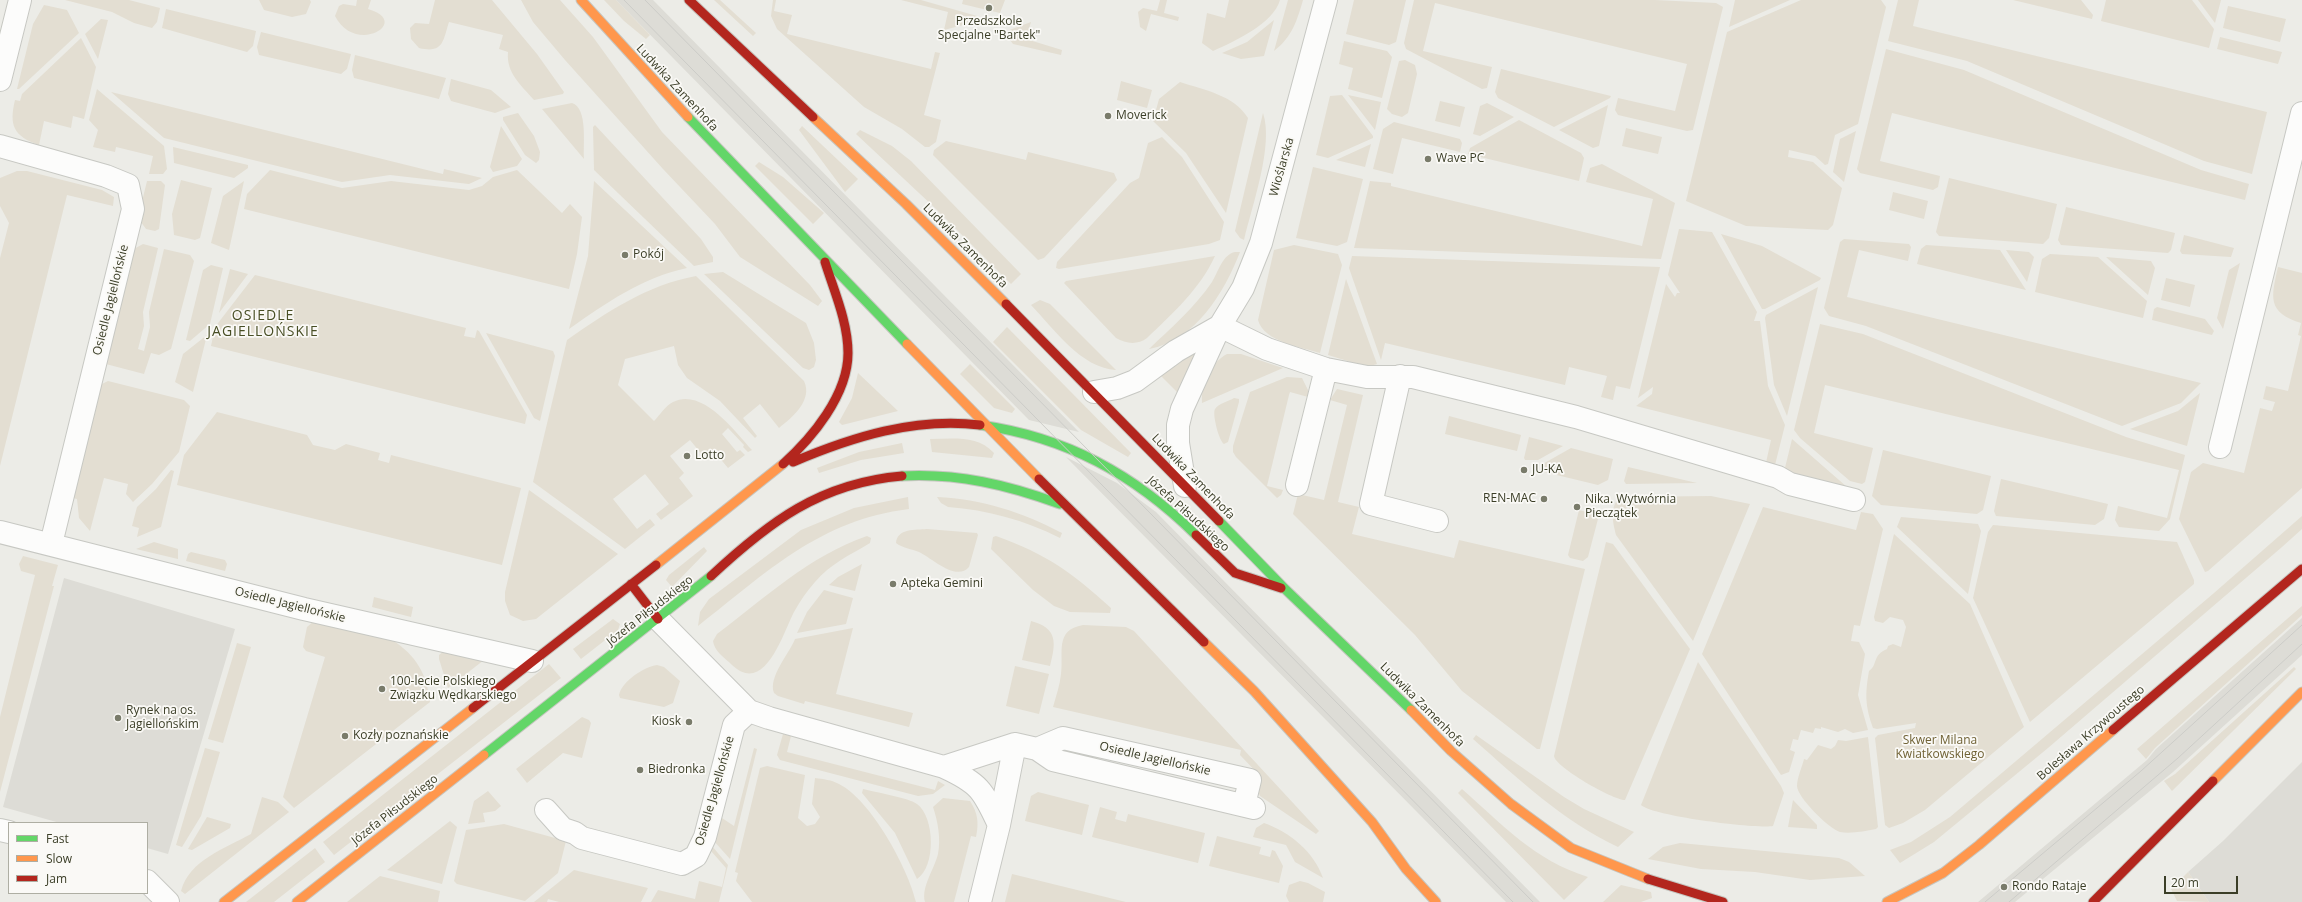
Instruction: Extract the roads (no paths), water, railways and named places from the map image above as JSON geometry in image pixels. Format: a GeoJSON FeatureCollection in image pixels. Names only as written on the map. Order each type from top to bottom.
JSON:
{"type":"FeatureCollection","features":[{"type":"Feature","properties":{"kind":"street"},"geometry":{"type":"LineString","coordinates":[[0,80],[20,0]]}},
{"type":"Feature","properties":{"kind":"street","name":"Ludwika Zamenhofa"},"geometry":{"type":"LineString","coordinates":[[581,0],[640,66],[824,259],[1065,506],[1254,691],[1372,822],[1406,869],[1436,902]]}},
{"type":"Feature","properties":{"kind":"street","name":"Ludwika Zamenhofa"},"geometry":{"type":"LineString","coordinates":[[689,0],[906,204],[1094,392],[1285,589],[1381,680],[1451,751],[1547,832],[1571,848],[1611,865],[1686,893],[1723,902]]}},
{"type":"Feature","properties":{"kind":"street","name":"Wioślarska"},"geometry":{"type":"LineString","coordinates":[[1185,486],[1178,443],[1178,425],[1182,409],[1220,326],[1243,288],[1260,243],[1326,0]]}},
{"type":"Feature","properties":{"kind":"street"},"geometry":{"type":"LineString","coordinates":[[2220,447],[2302,113]]}},
{"type":"Feature","properties":{"kind":"street","name":"Osiedle Jagiellońskie"},"geometry":{"type":"LineString","coordinates":[[0,146],[106,176],[128,185],[133,209],[50,544]]}},
{"type":"Feature","properties":{"kind":"street","name":"Józefa Piłsudskiego"},"geometry":{"type":"LineString","coordinates":[[224,902],[776,470],[819,428],[840,390],[848,355],[846,335],[824,259]]}},
{"type":"Feature","properties":{"kind":"street"},"geometry":{"type":"LineString","coordinates":[[1220,326],[1267,349],[1326,369],[1367,377],[1414,377],[1576,417],[1778,477],[1790,484],[1854,500]]}},
{"type":"Feature","properties":{"kind":"street","name":"Wioślarska"},"geometry":{"type":"LineString","coordinates":[[1094,392],[1117,388],[1135,381],[1176,351],[1220,326]]}},
{"type":"Feature","properties":{"kind":"street"},"geometry":{"type":"LineString","coordinates":[[1297,485],[1326,369]]}},
{"type":"Feature","properties":{"kind":"street"},"geometry":{"type":"LineString","coordinates":[[1400,376],[1371,504],[1437,521]]}},
{"type":"Feature","properties":{"kind":"street","name":"Józefa Piłsudskiego"},"geometry":{"type":"LineString","coordinates":[[776,470],[826,447],[879,430],[929,424],[988,426],[1052,441],[1099,461],[1138,485],[1157,500],[1235,573],[1285,589]]}},
{"type":"Feature","properties":{"kind":"street","name":"Józefa Piłsudskiego"},"geometry":{"type":"LineString","coordinates":[[297,902],[699,587],[755,536],[780,517],[814,500],[847,487],[894,477],[937,475],[975,479],[1024,491],[1065,506]]}},
{"type":"Feature","properties":{"kind":"street","name":"Osiedle Jagiellońskie"},"geometry":{"type":"LineString","coordinates":[[0,532],[304,609],[532,661]]}},
{"type":"Feature","properties":{"kind":"street","name":"Bolesława Krzywoustego"},"geometry":{"type":"LineString","coordinates":[[1886,902],[1944,873],[1979,845],[2302,569]]}},
{"type":"Feature","properties":{"kind":"street"},"geometry":{"type":"LineString","coordinates":[[631,584],[658,619],[749,711],[769,718],[944,767],[969,779],[985,794],[999,824]]}},
{"type":"Feature","properties":{"kind":"street"},"geometry":{"type":"LineString","coordinates":[[2093,902],[2302,692]]}},
{"type":"Feature","properties":{"kind":"street","name":"Osiedle Jagiellońskie"},"geometry":{"type":"LineString","coordinates":[[546,810],[563,829],[575,833],[582,838],[682,864],[696,856],[705,837],[734,725],[749,711]]}},
{"type":"Feature","properties":{"kind":"street"},"geometry":{"type":"LineString","coordinates":[[944,767],[1015,744],[999,824],[980,902]]}},
{"type":"Feature","properties":{"kind":"street","name":"Osiedle Jagiellońskie"},"geometry":{"type":"LineString","coordinates":[[1015,744],[1037,749],[1053,760],[1249,807]]}},
{"type":"Feature","properties":{"kind":"street"},"geometry":{"type":"LineString","coordinates":[[148,882],[168,902]]}},
{"type":"Feature","properties":{"kind":"tram line"},"geometry":{"type":"LineString","coordinates":[[624,0],[1513,902]]}},
{"type":"Feature","properties":{"kind":"tram line"},"geometry":{"type":"LineString","coordinates":[[645,0],[1533,902]]}},
{"type":"Feature","properties":{"kind":"tram line"},"geometry":{"type":"LineString","coordinates":[[1985,902],[2141,771],[2302,625]]}},
{"type":"Feature","properties":{"kind":"tram line"},"geometry":{"type":"LineString","coordinates":[[2009,902],[2178,758],[2302,644]]}},
{"type":"Feature","properties":{"kind":"place","name":"Przedszkole Specjalne \"Bartek\""},"geometry":{"type":"Point","coordinates":[989,8]}},
{"type":"Feature","properties":{"kind":"place","name":"Moverick"},"geometry":{"type":"Point","coordinates":[1108,116]}},
{"type":"Feature","properties":{"kind":"place","name":"Wave PC"},"geometry":{"type":"Point","coordinates":[1428,159]}},
{"type":"Feature","properties":{"kind":"place","name":"Pokój"},"geometry":{"type":"Point","coordinates":[625,255]}},
{"type":"Feature","properties":{"kind":"place","name":"Lotto"},"geometry":{"type":"Point","coordinates":[687,456]}},
{"type":"Feature","properties":{"kind":"place","name":"JU-KA"},"geometry":{"type":"Point","coordinates":[1524,470]}},
{"type":"Feature","properties":{"kind":"place","name":"REN-MAC"},"geometry":{"type":"Point","coordinates":[1544,499]}},
{"type":"Feature","properties":{"kind":"place","name":"Nika. Wytwórnia Pieczątek"},"geometry":{"type":"Point","coordinates":[1577,507]}},
{"type":"Feature","properties":{"kind":"place","name":"Apteka Gemini"},"geometry":{"type":"Point","coordinates":[893,584]}},
{"type":"Feature","properties":{"kind":"place","name":"100-lecie Polskiego Związku Wędkarskiego"},"geometry":{"type":"Point","coordinates":[382,689]}},
{"type":"Feature","properties":{"kind":"place","name":"Rynek na os. Jagiellońskim"},"geometry":{"type":"Point","coordinates":[118,718]}},
{"type":"Feature","properties":{"kind":"place","name":"Kiosk"},"geometry":{"type":"Point","coordinates":[689,722]}},
{"type":"Feature","properties":{"kind":"place","name":"Kozły poznańskie"},"geometry":{"type":"Point","coordinates":[345,736]}},
{"type":"Feature","properties":{"kind":"place","name":"Biedronka"},"geometry":{"type":"Point","coordinates":[640,770]}},
{"type":"Feature","properties":{"kind":"place","name":"Rondo Rataje"},"geometry":{"type":"Point","coordinates":[2004,887]}},
{"type":"Feature","properties":{"kind":"district","name":"OSIEDLE JAGIELLOŃSKIE"},"geometry":{"type":"Point","coordinates":[263,324]}},
{"type":"Feature","properties":{"kind":"park label","name":"Skwer Milana Kwiatkowskiego"},"geometry":{"type":"Point","coordinates":[1940,748]}}]}
